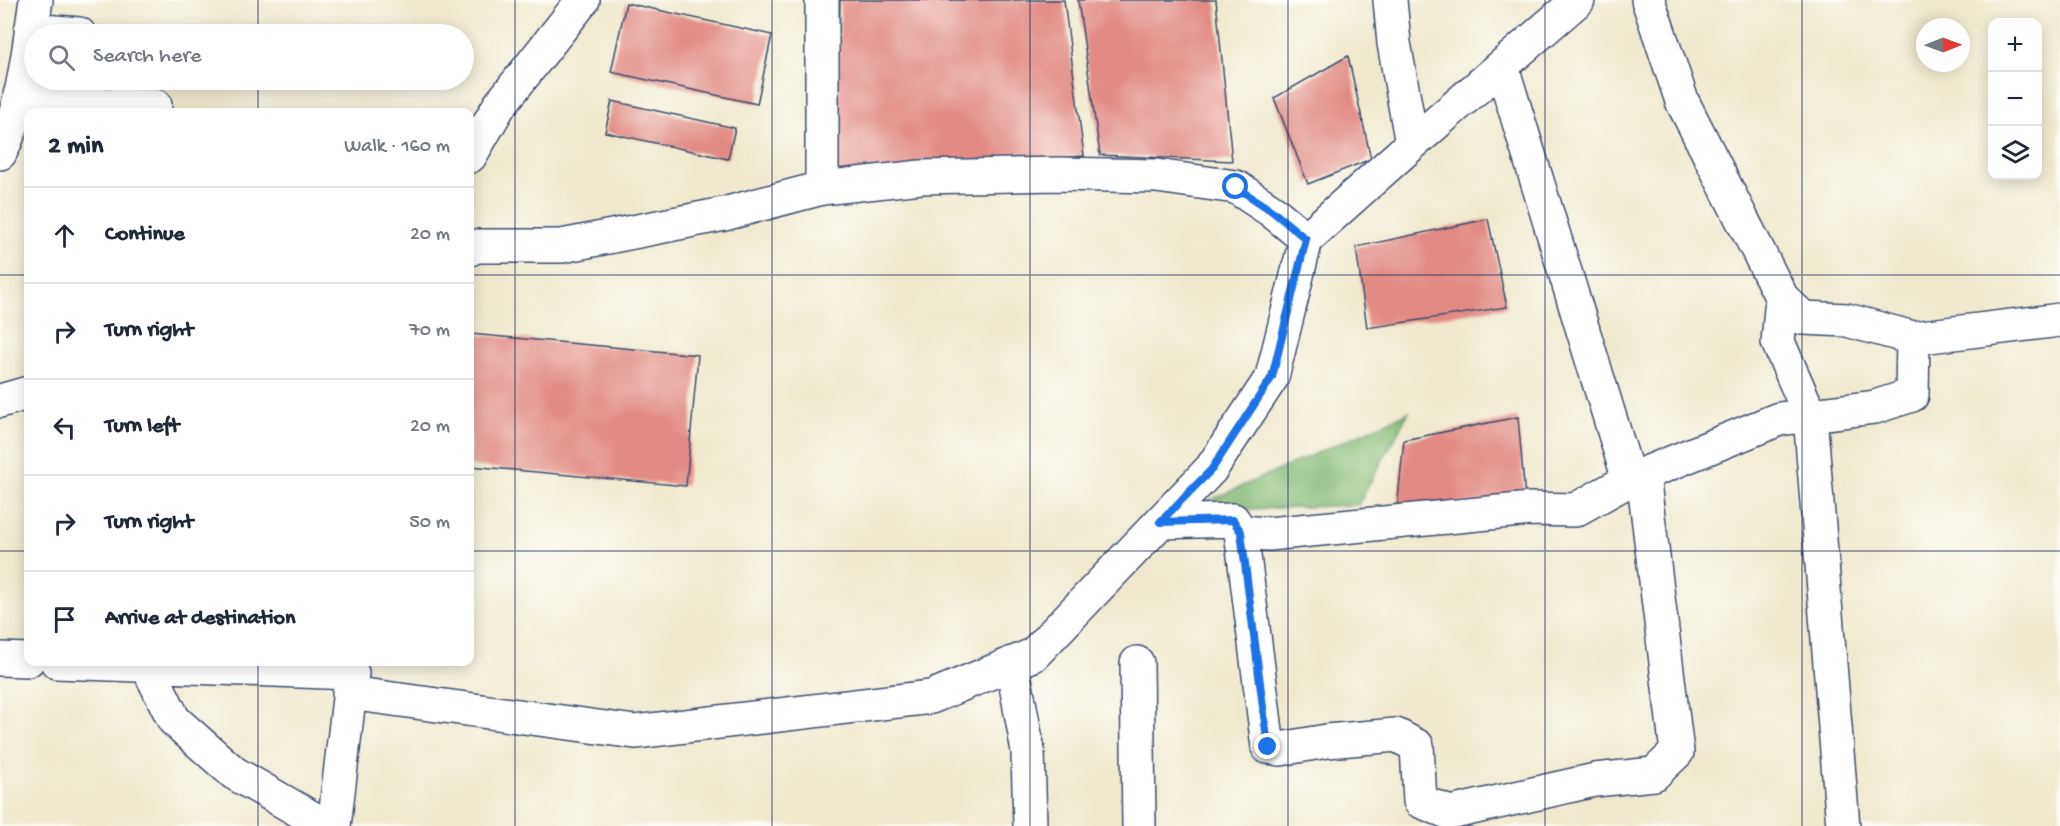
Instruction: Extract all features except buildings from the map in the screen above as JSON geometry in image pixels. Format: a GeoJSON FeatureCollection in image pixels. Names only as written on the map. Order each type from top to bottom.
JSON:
{"type":"FeatureCollection","features":[{"type":"Feature","properties":{"kind":"street"},"geometry":{"type":"LineString","coordinates":[[474,149],[499,106],[583,0]]}},
{"type":"Feature","properties":{"kind":"street"},"geometry":{"type":"LineString","coordinates":[[822,0],[822,188]]}},
{"type":"Feature","properties":{"kind":"street"},"geometry":{"type":"LineString","coordinates":[[1390,0],[1394,43],[1412,144]]}},
{"type":"Feature","properties":{"kind":"street"},"geometry":{"type":"LineString","coordinates":[[166,666],[351,676],[635,732],[931,697],[1033,655],[1212,469],[1272,377],[1306,239],[1578,0]]}},
{"type":"Feature","properties":{"kind":"street"},"geometry":{"type":"LineString","coordinates":[[1648,0],[1683,101],[1782,298],[1803,318],[1847,320],[1913,338],[2060,320]]}},
{"type":"Feature","properties":{"kind":"street"},"geometry":{"type":"LineString","coordinates":[[34,15],[55,24]]}},
{"type":"Feature","properties":{"kind":"street"},"geometry":{"type":"LineString","coordinates":[[1160,522],[1233,520],[1241,532],[1268,747],[1281,749],[1327,741],[1396,735],[1417,746],[1419,801],[1450,813],[1595,780],[1654,774],[1677,752],[1636,478],[1502,67]]}},
{"type":"Feature","properties":{"kind":"street"},"geometry":{"type":"LineString","coordinates":[[0,153],[11,131],[24,72]]}},
{"type":"Feature","properties":{"kind":"street"},"geometry":{"type":"LineString","coordinates":[[20,95],[83,104],[155,105]]}},
{"type":"Feature","properties":{"kind":"street"},"geometry":{"type":"LineString","coordinates":[[474,247],[562,246],[724,214],[822,188],[921,177],[1059,174],[1156,176],[1236,187],[1272,211],[1306,239]]}},
{"type":"Feature","properties":{"kind":"street"},"geometry":{"type":"LineString","coordinates":[[1782,298],[1778,342],[1810,415],[1843,826]]}},
{"type":"Feature","properties":{"kind":"street"},"geometry":{"type":"LineString","coordinates":[[1241,532],[1268,534],[1531,509],[1575,510],[1636,478],[1779,419],[1875,407],[1912,395],[1913,338]]}},
{"type":"Feature","properties":{"kind":"street"},"geometry":{"type":"LineString","coordinates":[[0,402],[24,394]]}},
{"type":"Feature","properties":{"kind":"street"},"geometry":{"type":"LineString","coordinates":[[0,659],[24,660]]}},
{"type":"Feature","properties":{"kind":"street"},"geometry":{"type":"LineString","coordinates":[[1012,663],[1028,751],[1030,826]]}},
{"type":"Feature","properties":{"kind":"street"},"geometry":{"type":"LineString","coordinates":[[1137,663],[1139,826]]}},
{"type":"Feature","properties":{"kind":"street"},"geometry":{"type":"LineString","coordinates":[[147,666],[174,720],[234,773],[326,826]]}},
{"type":"Feature","properties":{"kind":"street"},"geometry":{"type":"LineString","coordinates":[[334,826],[351,676]]}},
{"type":"Feature","properties":{"kind":"green space"},"geometry":{"type":"Polygon","coordinates":[[[1409,412],[1358,505],[1186,511],[1409,412]]]}},
{"type":"Feature","properties":{"kind":"route"},"geometry":{"type":"LineString","coordinates":[[1236,187],[1272,211],[1306,239],[1272,377],[1212,469],[1160,522],[1233,520],[1241,532],[1268,747]]}}]}
